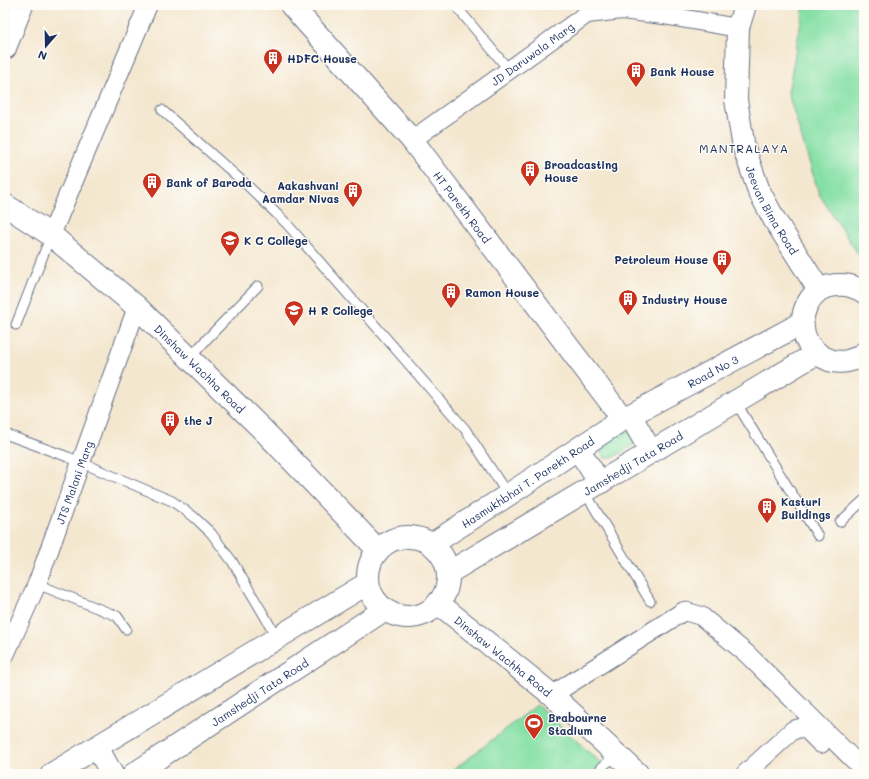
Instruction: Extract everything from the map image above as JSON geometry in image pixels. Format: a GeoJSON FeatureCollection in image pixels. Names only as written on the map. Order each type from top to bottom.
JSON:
{"type":"FeatureCollection","features":[{"type":"Feature","properties":{"kind":"street"},"geometry":{"type":"LineString","coordinates":[[5,48],[22,5]]}},
{"type":"Feature","properties":{"kind":"street"},"geometry":{"type":"LineString","coordinates":[[51,235],[148,5]]}},
{"type":"Feature","properties":{"kind":"street","name":"HT Parekh Road"},"geometry":{"type":"LineString","coordinates":[[291,5],[412,140],[627,417],[651,452]]}},
{"type":"Feature","properties":{"kind":"street","name":"Jeevan Bima Road"},"geometry":{"type":"LineString","coordinates":[[745,5],[738,28],[736,100],[744,148],[759,192],[774,219],[819,290]]}},
{"type":"Feature","properties":{"kind":"street","name":"JD Daruwala Marg"},"geometry":{"type":"LineString","coordinates":[[412,140],[586,14],[620,8],[738,28]]}},
{"type":"Feature","properties":{"kind":"street","name":"Dinshaw Wachha Road"},"geometry":{"type":"LineString","coordinates":[[5,205],[51,235],[137,306],[265,432],[378,550]]}},
{"type":"Feature","properties":{"kind":"street"},"geometry":{"type":"LineString","coordinates":[[863,355],[847,361],[833,361],[821,356],[811,348],[804,336],[802,323],[804,310],[819,290],[829,286],[841,285],[853,286],[864,292]]}},
{"type":"Feature","properties":{"kind":"street","name":"JTS Malani Marg"},"geometry":{"type":"LineString","coordinates":[[5,656],[37,584],[137,306]]}},
{"type":"Feature","properties":{"kind":"street","name":"Road No 3"},"geometry":{"type":"LineString","coordinates":[[627,417],[802,323]]}},
{"type":"Feature","properties":{"kind":"street","name":"Jamshedji Tata Road"},"geometry":{"type":"LineString","coordinates":[[448,573],[817,353]]}},
{"type":"Feature","properties":{"kind":"street","name":"Hasmukhbhai T. Parekh Road"},"geometry":{"type":"LineString","coordinates":[[432,544],[508,496],[627,417]]}},
{"type":"Feature","properties":{"kind":"street"},"geometry":{"type":"LineString","coordinates":[[578,449],[592,488]]}},
{"type":"Feature","properties":{"kind":"street"},"geometry":{"type":"LineString","coordinates":[[408,536],[420,538],[432,544],[444,558],[447,564],[449,576],[447,589],[441,601],[432,610],[421,615],[408,617],[395,616],[384,610],[375,601],[369,589],[367,577],[369,564],[378,550],[384,544],[395,538],[408,536]]}},
{"type":"Feature","properties":{"kind":"street"},"geometry":{"type":"LineString","coordinates":[[52,774],[368,583]]}},
{"type":"Feature","properties":{"kind":"street","name":"Dinshaw Wachha Road"},"geometry":{"type":"LineString","coordinates":[[438,604],[552,695],[638,774]]}},
{"type":"Feature","properties":{"kind":"street","name":"Jamshedji Tata Road"},"geometry":{"type":"LineString","coordinates":[[134,774],[384,610]]}},
{"type":"Feature","properties":{"kind":"street"},"geometry":{"type":"LineString","coordinates":[[552,695],[684,611],[701,616],[747,654],[864,770]]}},
{"type":"Feature","properties":{"kind":"street"},"geometry":{"type":"LineString","coordinates":[[745,774],[793,730],[804,728],[854,774]]}},
{"type":"Feature","properties":{"kind":"street"},"geometry":{"type":"LineString","coordinates":[[97,747],[112,774]]}},
{"type":"Feature","properties":{"kind":"lane"},"geometry":{"type":"LineString","coordinates":[[455,5],[509,70]]}},
{"type":"Feature","properties":{"kind":"lane"},"geometry":{"type":"LineString","coordinates":[[162,110],[287,224],[465,429],[508,496]]}},
{"type":"Feature","properties":{"kind":"lane"},"geometry":{"type":"LineString","coordinates":[[16,325],[51,235]]}},
{"type":"Feature","properties":{"kind":"lane"},"geometry":{"type":"LineString","coordinates":[[190,358],[258,286]]}},
{"type":"Feature","properties":{"kind":"lane"},"geometry":{"type":"LineString","coordinates":[[735,401],[818,536]]}},
{"type":"Feature","properties":{"kind":"lane"},"geometry":{"type":"LineString","coordinates":[[5,434],[81,462],[172,501],[193,516],[211,533],[232,561],[276,638]]}},
{"type":"Feature","properties":{"kind":"lane"},"geometry":{"type":"LineString","coordinates":[[592,488],[650,601]]}},
{"type":"Feature","properties":{"kind":"lane"},"geometry":{"type":"LineString","coordinates":[[840,522],[864,500]]}},
{"type":"Feature","properties":{"kind":"lane"},"geometry":{"type":"LineString","coordinates":[[37,584],[117,616],[126,629]]}},
{"type":"Feature","properties":{"kind":"lane"},"geometry":{"type":"LineString","coordinates":[[596,774],[616,755]]}},
{"type":"Feature","properties":{"kind":"green space"},"geometry":{"type":"Polygon","coordinates":[[[804,5],[864,5],[864,263],[819,194],[788,93],[804,5]]]}},
{"type":"Feature","properties":{"kind":"green space"},"geometry":{"type":"Polygon","coordinates":[[[626,427],[636,443],[613,458],[605,458],[599,447],[626,427]]]}},
{"type":"Feature","properties":{"kind":"green space","name":"Brabourne Stadium"},"geometry":{"type":"Polygon","coordinates":[[[537,705],[613,774],[448,774],[537,705]]]}},
{"type":"Feature","properties":{"kind":"place","name":"HDFC House"},"geometry":{"type":"Point","coordinates":[273,75]}},
{"type":"Feature","properties":{"kind":"place","name":"Bank House"},"geometry":{"type":"Point","coordinates":[636,88]}},
{"type":"Feature","properties":{"kind":"place","name":"Broadcasting House"},"geometry":{"type":"Point","coordinates":[530,187]}},
{"type":"Feature","properties":{"kind":"place","name":"Bank of Baroda"},"geometry":{"type":"Point","coordinates":[152,199]}},
{"type":"Feature","properties":{"kind":"place","name":"Aakashvani Aamdar Nivas"},"geometry":{"type":"Point","coordinates":[353,208]}},
{"type":"Feature","properties":{"kind":"place","name":"K C College"},"geometry":{"type":"Point","coordinates":[230,257]}},
{"type":"Feature","properties":{"kind":"place","name":"Petroleum House"},"geometry":{"type":"Point","coordinates":[722,276]}},
{"type":"Feature","properties":{"kind":"place","name":"Ramon House"},"geometry":{"type":"Point","coordinates":[451,309]}},
{"type":"Feature","properties":{"kind":"place","name":"Industry House"},"geometry":{"type":"Point","coordinates":[628,316]}},
{"type":"Feature","properties":{"kind":"place","name":"H R College"},"geometry":{"type":"Point","coordinates":[294,327]}},
{"type":"Feature","properties":{"kind":"place","name":"the J"},"geometry":{"type":"Point","coordinates":[170,437]}},
{"type":"Feature","properties":{"kind":"place","name":"Kasturi Buildings"},"geometry":{"type":"Point","coordinates":[767,524]}},
{"type":"Feature","properties":{"kind":"place","name":"Brabourne Stadium"},"geometry":{"type":"Point","coordinates":[534,740]}},
{"type":"Feature","properties":{"kind":"district","name":"MANTRALAYA"},"geometry":{"type":"Point","coordinates":[744,148]}}]}
